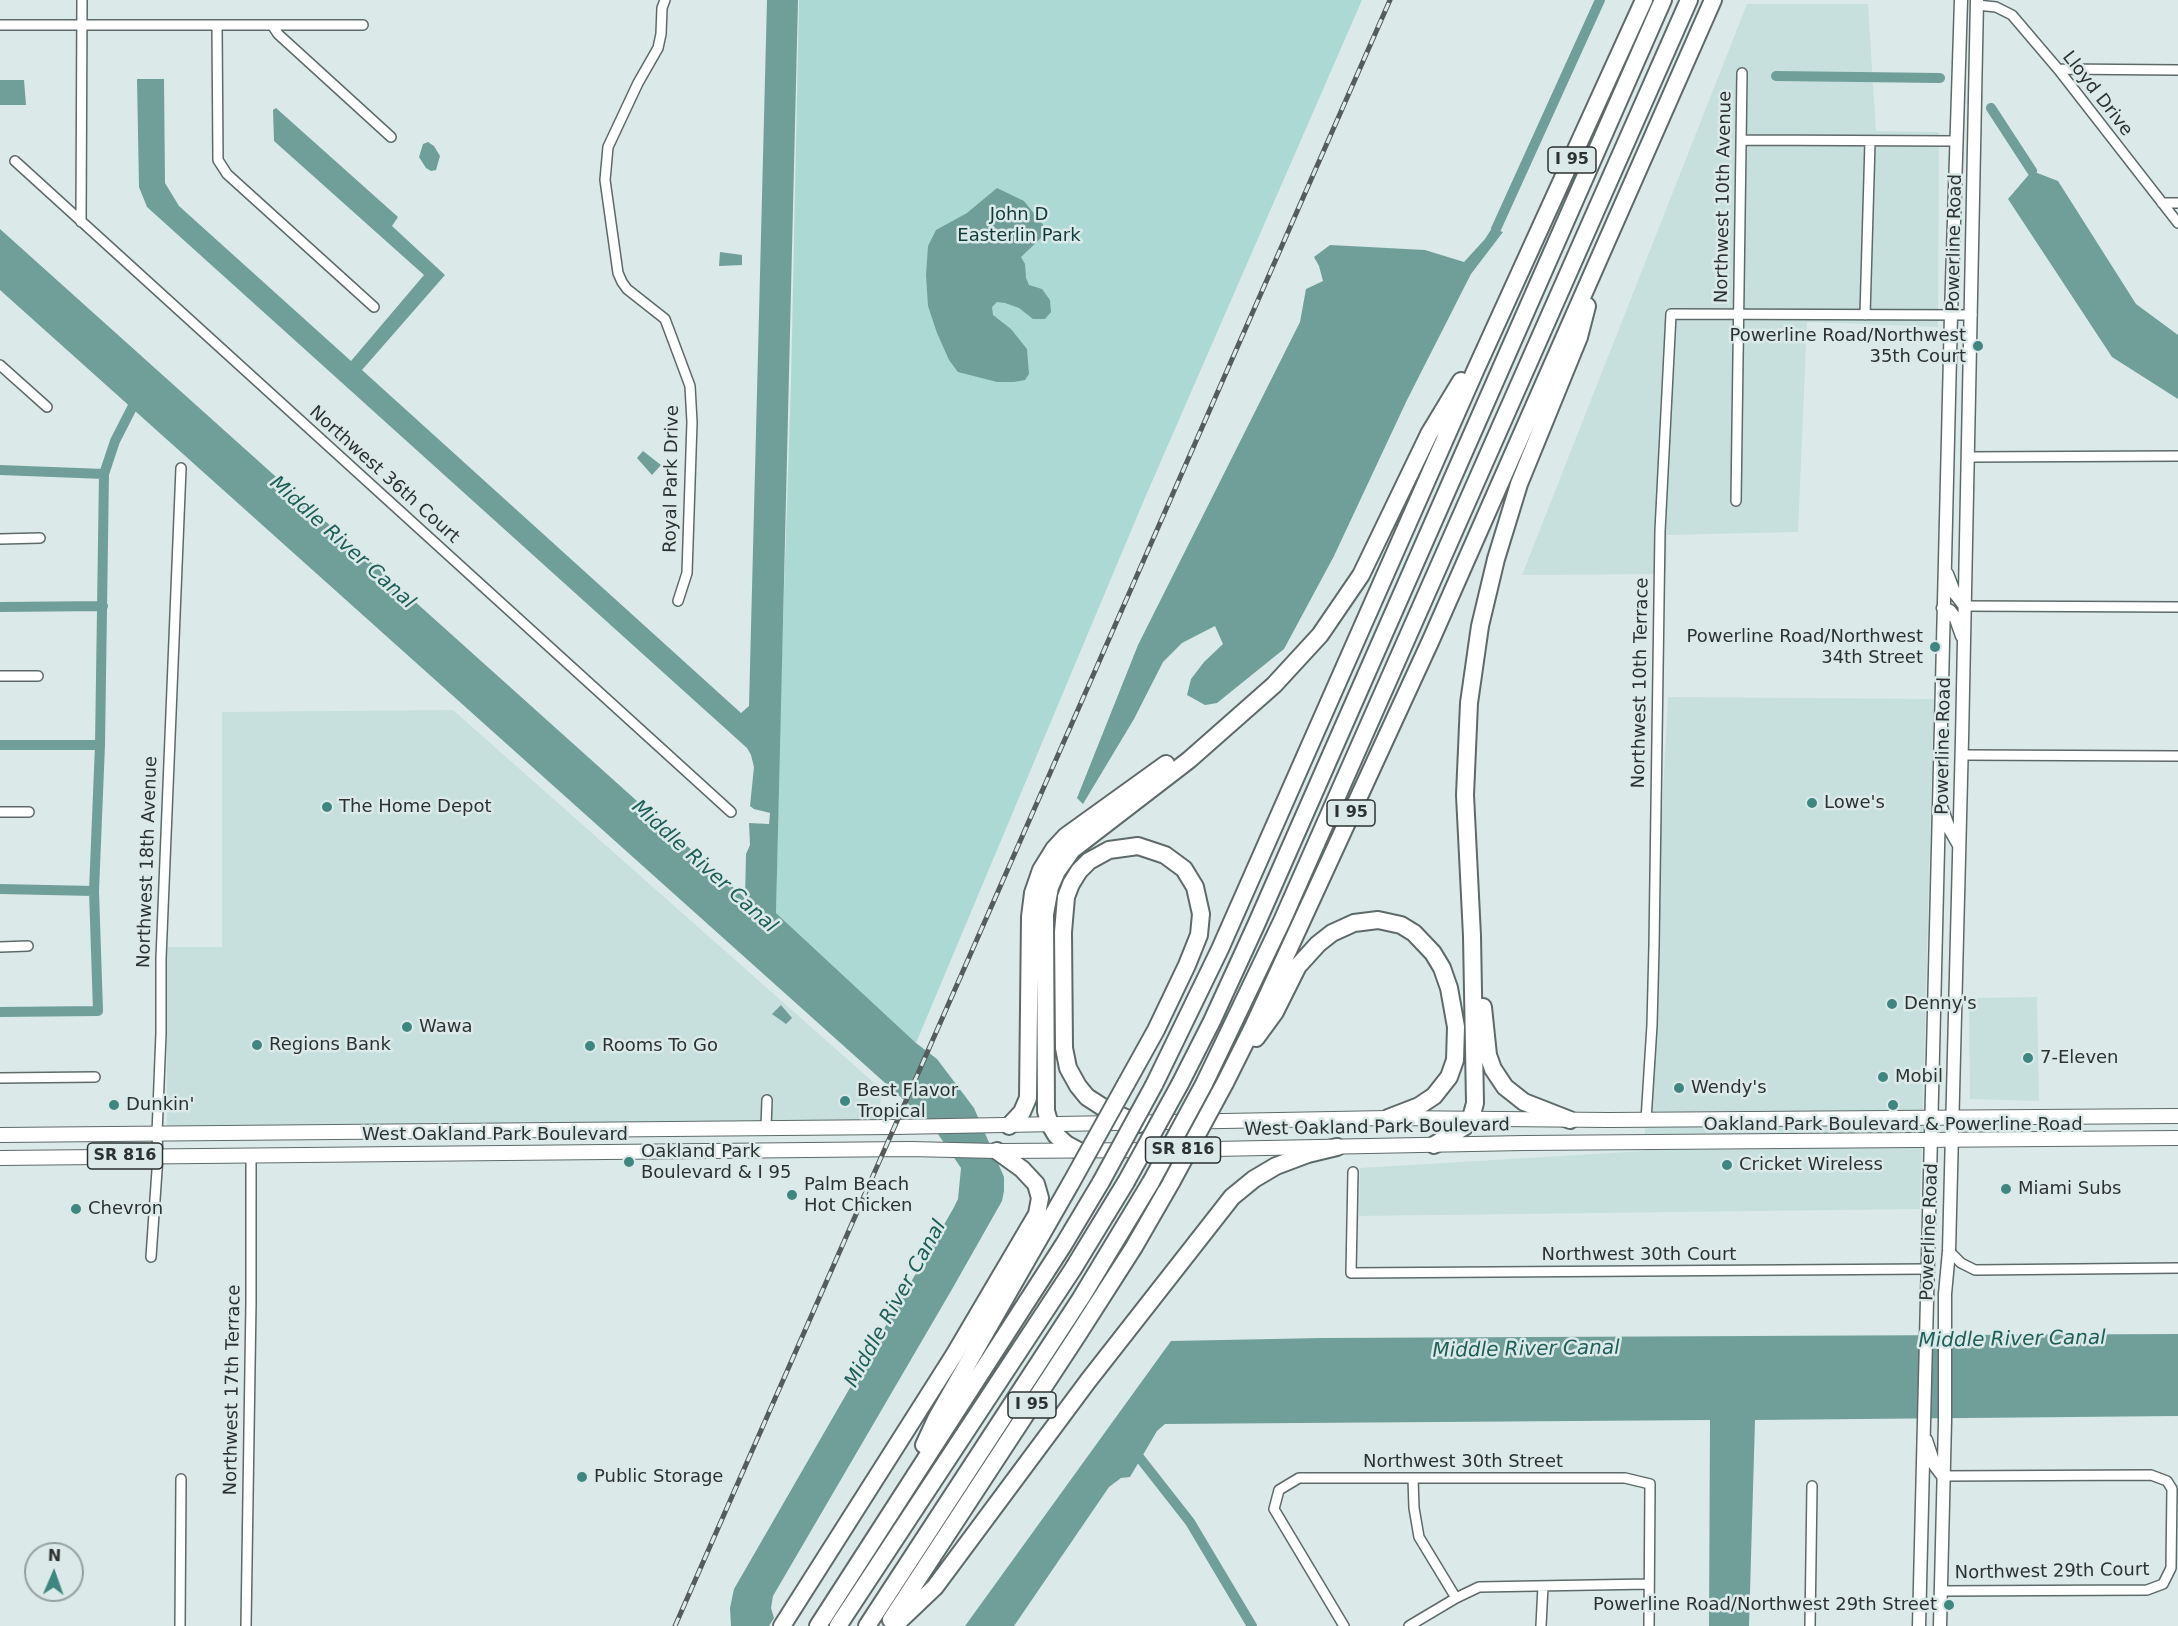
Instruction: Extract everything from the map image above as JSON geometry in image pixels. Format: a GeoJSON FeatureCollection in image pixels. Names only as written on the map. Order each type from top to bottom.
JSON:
{"type":"FeatureCollection","features":[{"type":"Feature","properties":{"kind":"highway","name":"I 95"},"geometry":{"type":"LineString","coordinates":[[818,1626],[1064,1244],[1154,1085],[1205,981],[1499,319],[1644,0]]}},
{"type":"Feature","properties":{"kind":"highway"},"geometry":{"type":"LineString","coordinates":[[838,1626],[1059,1292],[1126,1182],[1212,1021],[1663,0]]}},
{"type":"Feature","properties":{"kind":"highway"},"geometry":{"type":"LineString","coordinates":[[867,1626],[1081,1298],[1152,1182],[1204,1084],[1267,954],[1689,0]]}},
{"type":"Feature","properties":{"kind":"highway","name":"I 95"},"geometry":{"type":"LineString","coordinates":[[887,1626],[1134,1247],[1172,1181],[1253,1027],[1413,679],[1713,0]]}},
{"type":"Feature","properties":{"kind":"highway"},"geometry":{"type":"LineString","coordinates":[[1434,1145],[1459,1131],[1471,1119],[1475,1095],[1472,936],[1465,778],[1469,704],[1480,626],[1496,559],[1519,484],[1579,337],[1602,254]]}},
{"type":"Feature","properties":{"kind":"highway"},"geometry":{"type":"LineString","coordinates":[[1524,429],[1566,277]]}},
{"type":"Feature","properties":{"kind":"highway"},"geometry":{"type":"LineString","coordinates":[[1079,1151],[1061,1140],[1050,1125],[1046,1106],[1045,923],[1046,905],[1053,879],[1072,850],[1189,760],[1297,662],[1342,604],[1369,560],[1429,434],[1499,319]]}},
{"type":"Feature","properties":{"kind":"highway"},"geometry":{"type":"LineString","coordinates":[[1348,660],[1426,538]]}},
{"type":"Feature","properties":{"kind":"highway"},"geometry":{"type":"LineString","coordinates":[[1003,1126],[1024,1107],[1028,1093],[1030,910],[1035,885],[1044,863],[1054,849],[1074,830],[1246,709]]}},
{"type":"Feature","properties":{"kind":"highway"},"geometry":{"type":"LineString","coordinates":[[900,1498],[936,1419],[1071,1183],[1126,1084],[1156,1030],[1199,935],[1201,914],[1195,887],[1184,869],[1165,855],[1138,846],[1109,850],[1089,861],[1079,871],[1065,897],[1063,944],[1064,1048],[1071,1074],[1078,1086],[1093,1101],[1139,1124]]}},
{"type":"Feature","properties":{"kind":"highway"},"geometry":{"type":"LineString","coordinates":[[1224,1083],[1275,1012],[1293,974],[1318,944],[1332,933],[1354,923],[1370,920],[1386,921],[1414,933],[1433,953],[1442,968],[1452,998],[1456,1040],[1452,1069],[1441,1089],[1419,1106],[1388,1118]]}},
{"type":"Feature","properties":{"kind":"highway"},"geometry":{"type":"LineString","coordinates":[[1472,936],[1481,985],[1487,1047],[1496,1076],[1505,1088],[1524,1102],[1570,1120]]}},
{"type":"Feature","properties":{"kind":"highway"},"geometry":{"type":"LineString","coordinates":[[894,1626],[935,1587],[1088,1381],[1232,1197],[1254,1179],[1276,1166],[1302,1156],[1337,1148]]}},
{"type":"Feature","properties":{"kind":"highway"},"geometry":{"type":"LineString","coordinates":[[782,1626],[954,1355],[1037,1214],[1040,1198],[1036,1184],[1022,1169],[997,1151]]}},
{"type":"Feature","properties":{"kind":"main road","name":"Powerline Road"},"geometry":{"type":"LineString","coordinates":[[1919,1626],[1943,608],[1961,0]]}},
{"type":"Feature","properties":{"kind":"main road","name":"Powerline Road"},"geometry":{"type":"LineString","coordinates":[[1940,1626],[1945,1421],[1945,1294],[1949,1251],[1962,755],[1977,3]]}},
{"type":"Feature","properties":{"kind":"main road"},"geometry":{"type":"LineString","coordinates":[[1945,567],[1954,592],[1965,606]]}},
{"type":"Feature","properties":{"kind":"main road"},"geometry":{"type":"LineString","coordinates":[[1943,608],[1950,611],[1956,619],[1964,643]]}},
{"type":"Feature","properties":{"kind":"main road"},"geometry":{"type":"LineString","coordinates":[[1939,800],[1948,826],[1959,845]]}},
{"type":"Feature","properties":{"kind":"main road"},"geometry":{"type":"LineString","coordinates":[[1937,848],[1946,851],[1959,869]]}},
{"type":"Feature","properties":{"kind":"main road","name":"West Oakland Park Boulevard"},"geometry":{"type":"LineString","coordinates":[[0,1135],[1003,1126],[1388,1118],[1646,1120],[2178,1116]]}},
{"type":"Feature","properties":{"kind":"main road"},"geometry":{"type":"LineString","coordinates":[[1615,1143],[1635,1133],[1646,1120]]}},
{"type":"Feature","properties":{"kind":"main road"},"geometry":{"type":"LineString","coordinates":[[2171,1138],[2170,1129],[2178,1124]]}},
{"type":"Feature","properties":{"kind":"main road"},"geometry":{"type":"LineString","coordinates":[[740,1150],[755,1144],[766,1128],[778,1144],[797,1150]]}},
{"type":"Feature","properties":{"kind":"main road"},"geometry":{"type":"LineString","coordinates":[[573,1152],[578,1142],[598,1130]]}},
{"type":"Feature","properties":{"kind":"main road"},"geometry":{"type":"LineString","coordinates":[[469,1153],[486,1141],[491,1131]]}},
{"type":"Feature","properties":{"kind":"main road"},"geometry":{"type":"LineString","coordinates":[[251,1155],[258,1139],[267,1133]]}},
{"type":"Feature","properties":{"kind":"main road","name":"West Oakland Park Boulevard"},"geometry":{"type":"LineString","coordinates":[[0,1158],[740,1150],[1079,1151],[2171,1138]]}},
{"type":"Feature","properties":{"kind":"main road"},"geometry":{"type":"LineString","coordinates":[[1927,1269],[1939,1281],[1945,1294]]}},
{"type":"Feature","properties":{"kind":"main road"},"geometry":{"type":"LineString","coordinates":[[1923,1426],[1934,1464],[1943,1476]]}},
{"type":"Feature","properties":{"kind":"street"},"geometry":{"type":"LineString","coordinates":[[81,222],[82,0]]}},
{"type":"Feature","properties":{"kind":"street","name":"Royal Park Drive"},"geometry":{"type":"LineString","coordinates":[[665,0],[658,48],[638,83],[608,147],[605,180],[618,273],[627,289],[665,319],[690,386],[692,422],[687,573],[678,601]]}},
{"type":"Feature","properties":{"kind":"street","name":"Lloyd Drive"},"geometry":{"type":"LineString","coordinates":[[1977,3],[1995,7],[2012,15],[2058,69],[2178,223]]}},
{"type":"Feature","properties":{"kind":"street"},"geometry":{"type":"LineString","coordinates":[[0,25],[363,25]]}},
{"type":"Feature","properties":{"kind":"street"},"geometry":{"type":"LineString","coordinates":[[217,25],[218,160],[227,174],[374,307]]}},
{"type":"Feature","properties":{"kind":"street"},"geometry":{"type":"LineString","coordinates":[[272,25],[278,34],[391,137]]}},
{"type":"Feature","properties":{"kind":"street"},"geometry":{"type":"LineString","coordinates":[[2058,69],[2178,70]]}},
{"type":"Feature","properties":{"kind":"street","name":"Northwest 10th Avenue"},"geometry":{"type":"LineString","coordinates":[[1736,501],[1742,73]]}},
{"type":"Feature","properties":{"kind":"street"},"geometry":{"type":"LineString","coordinates":[[1741,140],[1957,141]]}},
{"type":"Feature","properties":{"kind":"street"},"geometry":{"type":"LineString","coordinates":[[1865,315],[1870,142]]}},
{"type":"Feature","properties":{"kind":"street","name":"Northwest 36th Court"},"geometry":{"type":"LineString","coordinates":[[15,161],[731,812]]}},
{"type":"Feature","properties":{"kind":"street"},"geometry":{"type":"LineString","coordinates":[[2162,203],[2178,203]]}},
{"type":"Feature","properties":{"kind":"street","name":"Northwest 10th Terrace"},"geometry":{"type":"LineString","coordinates":[[1646,1120],[1654,946],[1660,528],[1671,314],[1738,315]]}},
{"type":"Feature","properties":{"kind":"street"},"geometry":{"type":"LineString","coordinates":[[1738,315],[1972,315]]}},
{"type":"Feature","properties":{"kind":"street"},"geometry":{"type":"LineString","coordinates":[[0,366],[47,407]]}},
{"type":"Feature","properties":{"kind":"street"},"geometry":{"type":"LineString","coordinates":[[1968,457],[2178,456]]}},
{"type":"Feature","properties":{"kind":"street","name":"Northwest 18th Avenue"},"geometry":{"type":"LineString","coordinates":[[151,1257],[158,1156],[160,958],[181,468]]}},
{"type":"Feature","properties":{"kind":"street"},"geometry":{"type":"LineString","coordinates":[[0,538],[40,538]]}},
{"type":"Feature","properties":{"kind":"street"},"geometry":{"type":"LineString","coordinates":[[1965,606],[2178,607]]}},
{"type":"Feature","properties":{"kind":"street"},"geometry":{"type":"LineString","coordinates":[[0,676],[38,676]]}},
{"type":"Feature","properties":{"kind":"street"},"geometry":{"type":"LineString","coordinates":[[1962,755],[2178,756]]}},
{"type":"Feature","properties":{"kind":"street"},"geometry":{"type":"LineString","coordinates":[[0,812],[29,812]]}},
{"type":"Feature","properties":{"kind":"street"},"geometry":{"type":"LineString","coordinates":[[0,946],[28,946]]}},
{"type":"Feature","properties":{"kind":"street"},"geometry":{"type":"LineString","coordinates":[[0,1078],[95,1077]]}},
{"type":"Feature","properties":{"kind":"street"},"geometry":{"type":"LineString","coordinates":[[766,1128],[767,1100]]}},
{"type":"Feature","properties":{"kind":"street","name":"Northwest 17th Terrace"},"geometry":{"type":"LineString","coordinates":[[246,1626],[251,1155]]}},
{"type":"Feature","properties":{"kind":"street","name":"Northwest 30th Court"},"geometry":{"type":"LineString","coordinates":[[1353,1172],[1351,1273],[1927,1269]]}},
{"type":"Feature","properties":{"kind":"street"},"geometry":{"type":"LineString","coordinates":[[1949,1251],[1961,1263],[1975,1270],[2178,1268]]}},
{"type":"Feature","properties":{"kind":"street","name":"Northwest 29th Court"},"geometry":{"type":"LineString","coordinates":[[1941,1591],[2147,1590],[2163,1584],[2171,1568],[2172,1489],[2167,1481],[2151,1475],[1943,1476]]}},
{"type":"Feature","properties":{"kind":"street","name":"Northwest 30th Street"},"geometry":{"type":"LineString","coordinates":[[1344,1626],[1274,1509],[1279,1490],[1299,1478],[1625,1478],[1650,1484],[1649,1584]]}},
{"type":"Feature","properties":{"kind":"street"},"geometry":{"type":"LineString","coordinates":[[1413,1478],[1414,1508],[1419,1537],[1456,1598]]}},
{"type":"Feature","properties":{"kind":"street"},"geometry":{"type":"LineString","coordinates":[[180,1626],[182,1479]]}},
{"type":"Feature","properties":{"kind":"street"},"geometry":{"type":"LineString","coordinates":[[1810,1626],[1812,1486]]}},
{"type":"Feature","properties":{"kind":"street"},"geometry":{"type":"LineString","coordinates":[[1409,1626],[1479,1587],[1649,1584],[1649,1626]]}},
{"type":"Feature","properties":{"kind":"street"},"geometry":{"type":"LineString","coordinates":[[1541,1626],[1543,1586]]}},
{"type":"Feature","properties":{"kind":"shaded area"},"geometry":{"type":"Polygon","coordinates":[[[1747,4],[1868,4],[1876,131],[1939,132],[1938,327],[1807,322],[1798,532],[1667,535],[1666,574],[1522,575],[1747,4]]]}},
{"type":"Feature","properties":{"kind":"shaded area"},"geometry":{"type":"Polygon","coordinates":[[[1668,697],[1934,699],[1920,1209],[1359,1216],[1360,1168],[1644,1151],[1668,697]]]}},
{"type":"Feature","properties":{"kind":"shaded area"},"geometry":{"type":"Polygon","coordinates":[[[453,710],[881,1089],[880,1121],[167,1127],[167,947],[222,947],[222,712],[453,710]]]}},
{"type":"Feature","properties":{"kind":"shaded area"},"geometry":{"type":"Polygon","coordinates":[[[2037,997],[2039,1101],[1970,1099],[1969,998],[2037,997]]]}},
{"type":"Feature","properties":{"kind":"green space","name":"John D Easterlin Park"},"geometry":{"type":"Polygon","coordinates":[[[799,0],[1362,0],[1144,500],[916,1043],[776,913],[799,0]]]}},
{"type":"Feature","properties":{"kind":"water","name":"Middle River Canal"},"geometry":{"type":"Polygon","coordinates":[[[767,0],[798,0],[776,913],[916,1043],[937,1059],[974,1108],[1004,1177],[1004,1191],[1002,1201],[951,1291],[773,1596],[771,1608],[774,1618],[769,1626],[731,1626],[730,1608],[734,1589],[953,1209],[958,1199],[961,1168],[923,1112],[913,1108],[0,290],[0,229],[745,898],[746,854],[750,845],[749,823],[769,824],[770,813],[750,806],[754,767],[747,748],[147,207],[139,187],[137,79],[164,79],[165,183],[179,206],[351,361],[424,275],[274,141],[273,110],[276,108],[398,217],[392,226],[445,275],[362,370],[741,713],[749,706],[767,0]]]}},
{"type":"Feature","properties":{"kind":"water"},"geometry":{"type":"Polygon","coordinates":[[[0,80],[24,80],[26,105],[0,105],[0,80]]]}},
{"type":"Feature","properties":{"kind":"water"},"geometry":{"type":"Polygon","coordinates":[[[428,142],[434,146],[440,156],[436,170],[431,171],[426,168],[419,157],[423,144],[428,142]]]}},
{"type":"Feature","properties":{"kind":"water"},"geometry":{"type":"Polygon","coordinates":[[[2032,171],[2058,181],[2136,304],[2178,335],[2178,399],[2112,357],[2008,199],[2032,171]]]}},
{"type":"Feature","properties":{"kind":"water"},"geometry":{"type":"Polygon","coordinates":[[[997,188],[1024,201],[1044,226],[1043,236],[1021,257],[1025,264],[1029,285],[1042,289],[1050,300],[1051,312],[1045,319],[1033,319],[1019,308],[1005,303],[997,302],[992,307],[993,315],[1011,329],[1027,349],[1029,374],[1025,380],[1014,382],[997,382],[958,372],[949,360],[928,306],[926,275],[928,246],[936,230],[967,213],[997,188]]]}},
{"type":"Feature","properties":{"kind":"water"},"geometry":{"type":"Polygon","coordinates":[[[1492,228],[1503,232],[1471,274],[1407,400],[1334,556],[1284,649],[1217,703],[1205,705],[1187,695],[1191,679],[1204,662],[1223,644],[1215,626],[1182,643],[1163,662],[1134,719],[1083,804],[1077,798],[1138,645],[1300,322],[1306,289],[1323,281],[1314,257],[1330,245],[1425,250],[1464,262],[1492,228]]]}},
{"type":"Feature","properties":{"kind":"water"},"geometry":{"type":"Polygon","coordinates":[[[720,252],[742,255],[742,265],[719,266],[720,252]]]}},
{"type":"Feature","properties":{"kind":"water"},"geometry":{"type":"Polygon","coordinates":[[[643,451],[661,465],[652,475],[637,458],[643,451]]]}},
{"type":"Feature","properties":{"kind":"water"},"geometry":{"type":"Polygon","coordinates":[[[781,1005],[792,1018],[786,1024],[772,1014],[781,1005]]]}},
{"type":"Feature","properties":{"kind":"water","name":"Middle River Canal"},"geometry":{"type":"Polygon","coordinates":[[[2178,1334],[2178,1416],[1755,1420],[1749,1626],[1709,1626],[1710,1420],[1165,1424],[1157,1431],[1130,1477],[1121,1478],[1109,1487],[1014,1626],[965,1626],[1171,1341],[1322,1338],[2178,1334]]]}},
{"type":"Feature","properties":{"kind":"waterway"},"geometry":{"type":"LineString","coordinates":[[1496,229],[1600,0]]}},
{"type":"Feature","properties":{"kind":"waterway"},"geometry":{"type":"LineString","coordinates":[[1776,76],[1940,78]]}},
{"type":"Feature","properties":{"kind":"waterway"},"geometry":{"type":"LineString","coordinates":[[1991,108],[2032,171]]}},
{"type":"Feature","properties":{"kind":"waterway"},"geometry":{"type":"LineString","coordinates":[[0,470],[104,474],[115,441],[138,396]]}},
{"type":"Feature","properties":{"kind":"waterway"},"geometry":{"type":"LineString","coordinates":[[0,1012],[98,1011],[94,891],[100,745],[104,474]]}},
{"type":"Feature","properties":{"kind":"waterway"},"geometry":{"type":"LineString","coordinates":[[0,607],[103,606]]}},
{"type":"Feature","properties":{"kind":"waterway"},"geometry":{"type":"LineString","coordinates":[[0,745],[100,745]]}},
{"type":"Feature","properties":{"kind":"waterway"},"geometry":{"type":"LineString","coordinates":[[0,889],[94,891]]}},
{"type":"Feature","properties":{"kind":"waterway"},"geometry":{"type":"LineString","coordinates":[[1132,1448],[1190,1522],[1252,1626]]}},
{"type":"Feature","properties":{"kind":"railway"},"geometry":{"type":"LineString","coordinates":[[675,1626],[1390,0]]}},
{"type":"Feature","properties":{"kind":"place","name":"Powerline Road/Northwest 35th Court"},"geometry":{"type":"Point","coordinates":[1978,346]}},
{"type":"Feature","properties":{"kind":"place","name":"Powerline Road/Northwest 34th Street"},"geometry":{"type":"Point","coordinates":[1935,647]}},
{"type":"Feature","properties":{"kind":"place","name":"Lowe's"},"geometry":{"type":"Point","coordinates":[1812,803]}},
{"type":"Feature","properties":{"kind":"place","name":"The Home Depot"},"geometry":{"type":"Point","coordinates":[327,807]}},
{"type":"Feature","properties":{"kind":"place","name":"Denny's"},"geometry":{"type":"Point","coordinates":[1892,1004]}},
{"type":"Feature","properties":{"kind":"place","name":"Wawa"},"geometry":{"type":"Point","coordinates":[407,1027]}},
{"type":"Feature","properties":{"kind":"place","name":"Regions Bank"},"geometry":{"type":"Point","coordinates":[257,1045]}},
{"type":"Feature","properties":{"kind":"place","name":"Rooms To Go"},"geometry":{"type":"Point","coordinates":[590,1046]}},
{"type":"Feature","properties":{"kind":"place","name":"7-Eleven"},"geometry":{"type":"Point","coordinates":[2028,1058]}},
{"type":"Feature","properties":{"kind":"place","name":"Mobil"},"geometry":{"type":"Point","coordinates":[1883,1077]}},
{"type":"Feature","properties":{"kind":"place","name":"Wendy's"},"geometry":{"type":"Point","coordinates":[1679,1088]}},
{"type":"Feature","properties":{"kind":"place","name":"Best Flavor Tropical"},"geometry":{"type":"Point","coordinates":[845,1101]}},
{"type":"Feature","properties":{"kind":"place","name":"Dunkin'"},"geometry":{"type":"Point","coordinates":[114,1105]}},
{"type":"Feature","properties":{"kind":"place","name":"Oakland Park Boulevard & Powerline Road"},"geometry":{"type":"Point","coordinates":[1893,1105]}},
{"type":"Feature","properties":{"kind":"place","name":"Oakland Park Boulevard & I 95"},"geometry":{"type":"Point","coordinates":[629,1162]}},
{"type":"Feature","properties":{"kind":"place","name":"Cricket Wireless"},"geometry":{"type":"Point","coordinates":[1727,1165]}},
{"type":"Feature","properties":{"kind":"place","name":"Miami Subs"},"geometry":{"type":"Point","coordinates":[2006,1189]}},
{"type":"Feature","properties":{"kind":"place","name":"Palm Beach Hot Chicken"},"geometry":{"type":"Point","coordinates":[792,1195]}},
{"type":"Feature","properties":{"kind":"place","name":"Chevron"},"geometry":{"type":"Point","coordinates":[76,1209]}},
{"type":"Feature","properties":{"kind":"place","name":"Public Storage"},"geometry":{"type":"Point","coordinates":[582,1477]}},
{"type":"Feature","properties":{"kind":"place","name":"Powerline Road/Northwest 29th Street"},"geometry":{"type":"Point","coordinates":[1949,1605]}}]}
